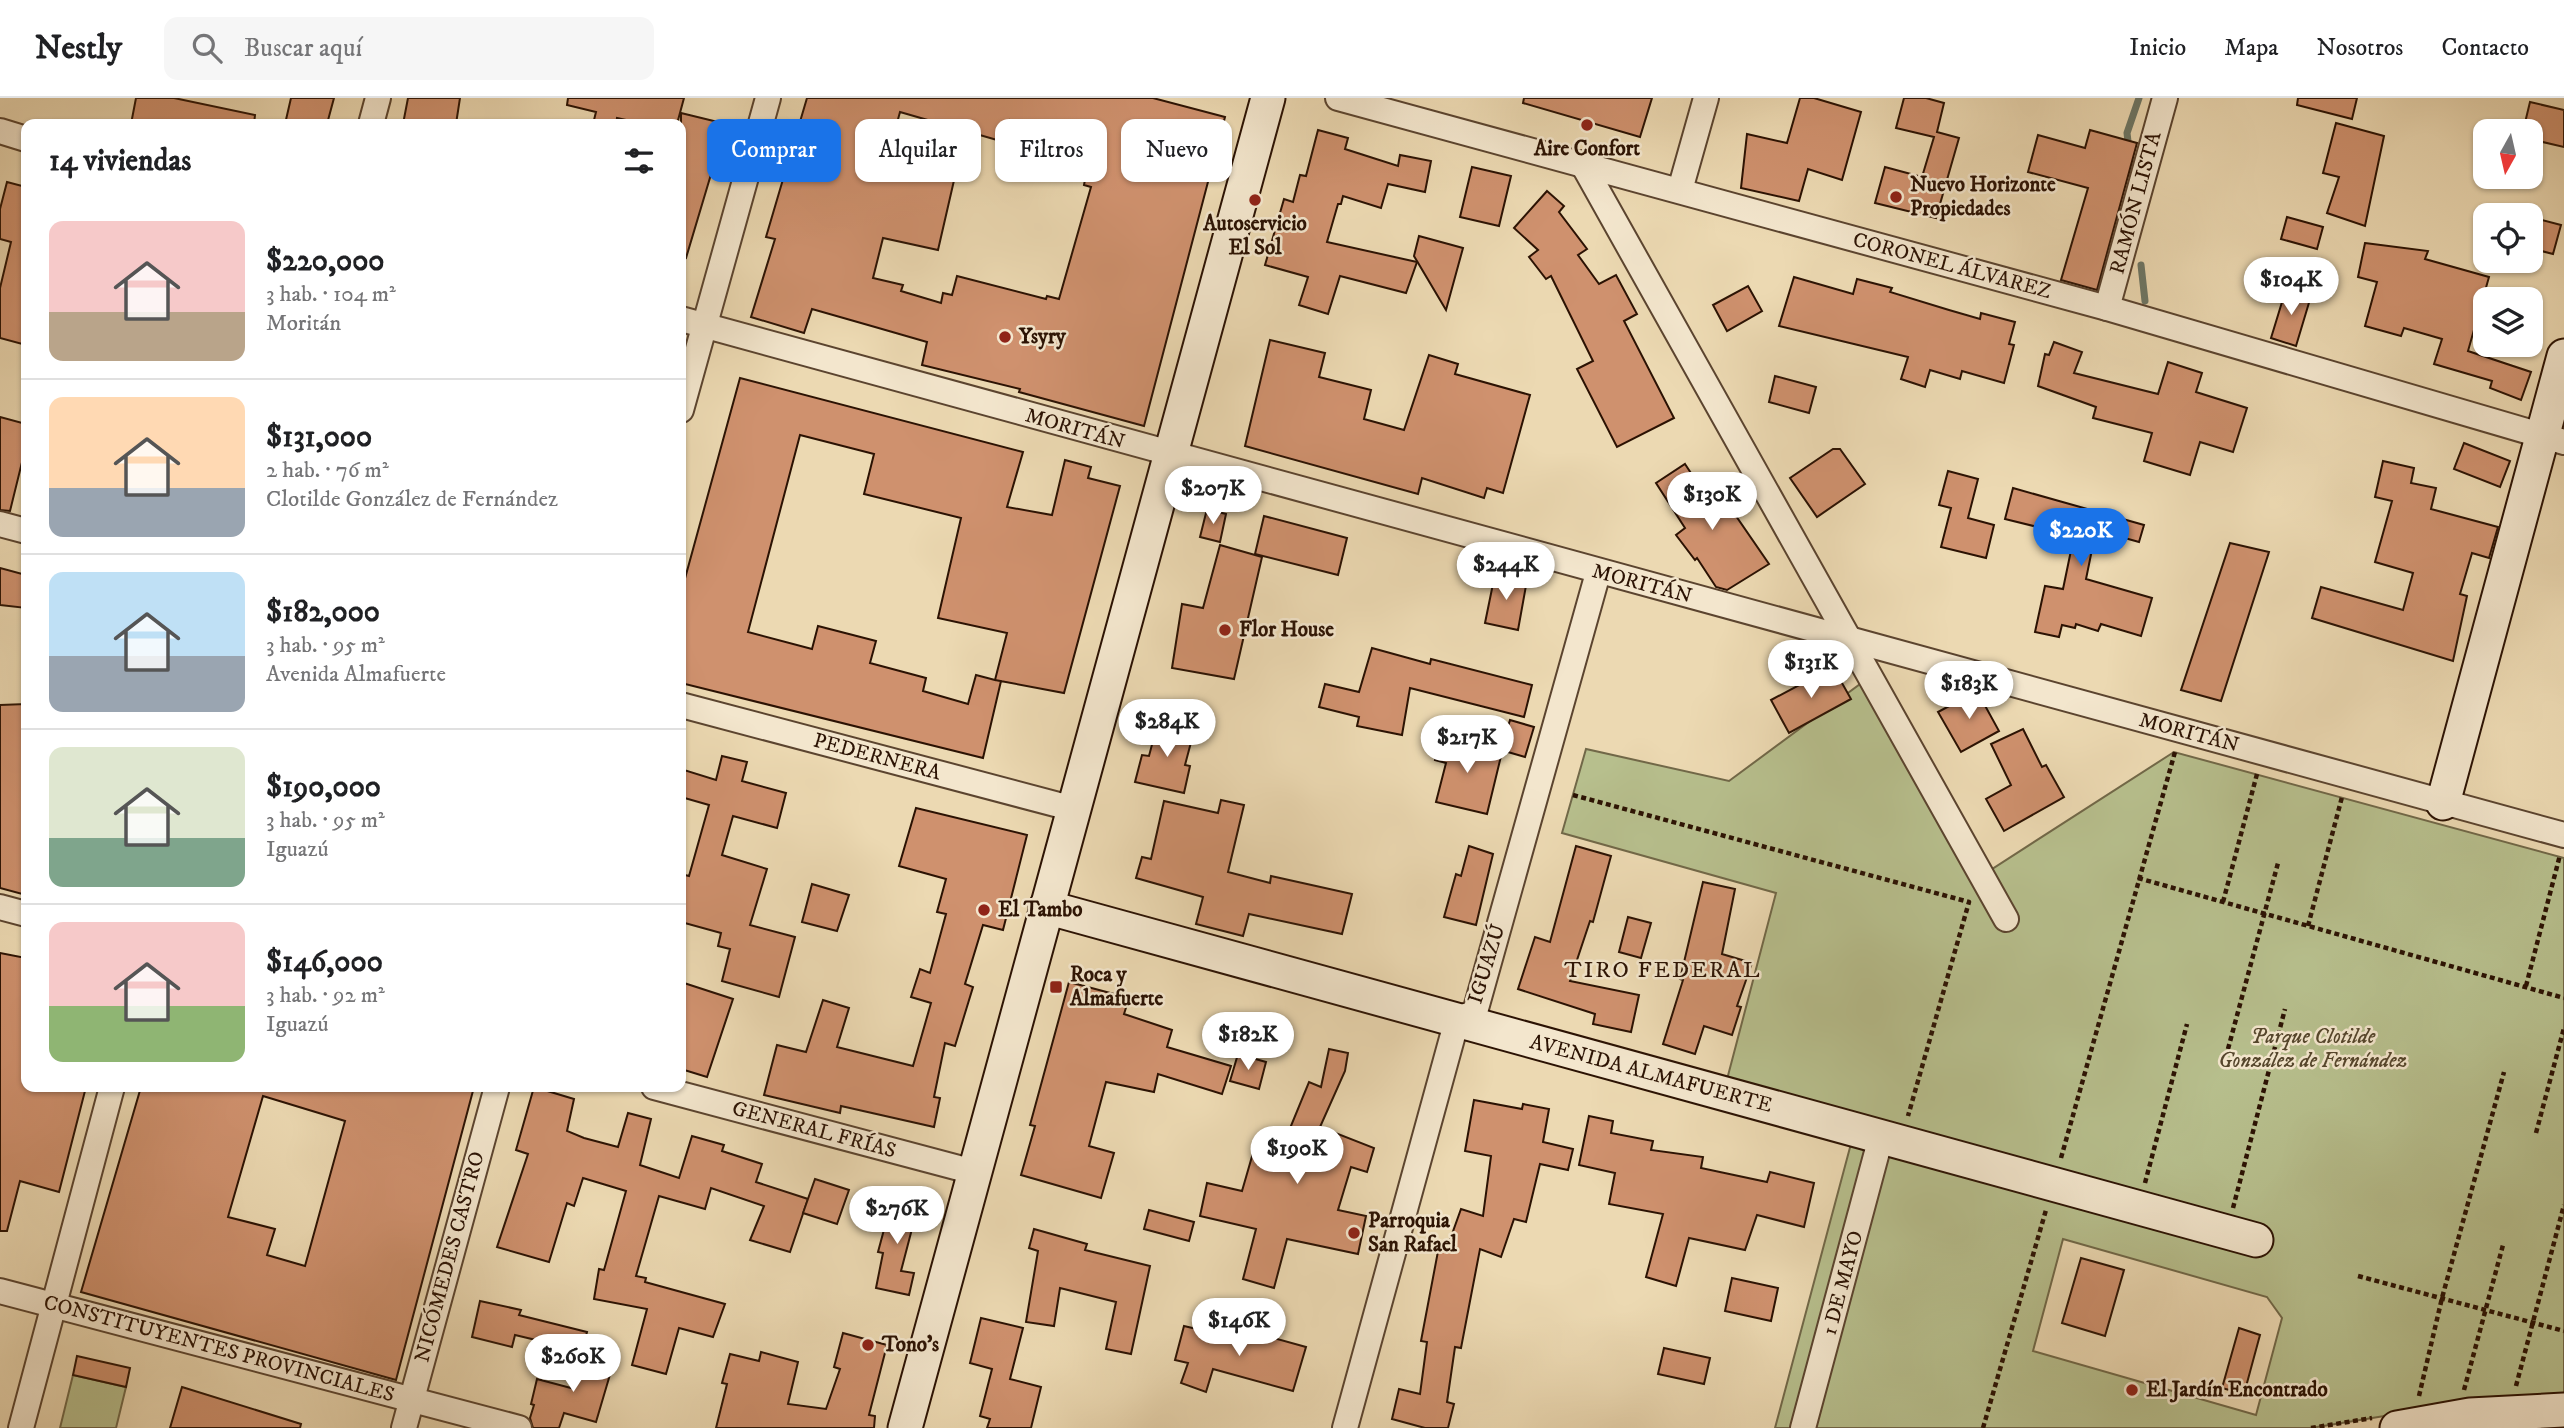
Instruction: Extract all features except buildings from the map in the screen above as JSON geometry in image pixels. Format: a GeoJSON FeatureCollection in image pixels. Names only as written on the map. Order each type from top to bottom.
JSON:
{"type":"FeatureCollection","features":[{"type":"Feature","properties":{"kind":"main road"},"geometry":{"type":"LineString","coordinates":[[905,1428],[1268,98]]}},
{"type":"Feature","properties":{"kind":"main road"},"geometry":{"type":"LineString","coordinates":[[2443,803],[2553,439],[2564,356]]}},
{"type":"Feature","properties":{"kind":"main road","name":"AVENIDA ALMAFUERTE"},"geometry":{"type":"LineString","coordinates":[[1046,907],[2241,1236]]}},
{"type":"Feature","properties":{"kind":"main road"},"geometry":{"type":"LineString","coordinates":[[2397,1428],[2470,1415],[2564,1410]]}},
{"type":"Feature","properties":{"kind":"street"},"geometry":{"type":"LineString","coordinates":[[372,119],[378,98]]}},
{"type":"Feature","properties":{"kind":"street"},"geometry":{"type":"LineString","coordinates":[[686,370],[692,322],[768,98]]}},
{"type":"Feature","properties":{"kind":"street","name":"CORONEL ÁLVAREZ"},"geometry":{"type":"LineString","coordinates":[[1338,98],[2107,308],[2553,439]]}},
{"type":"Feature","properties":{"kind":"street"},"geometry":{"type":"LineString","coordinates":[[1680,190],[1706,98]]}},
{"type":"Feature","properties":{"kind":"street","name":"RAMÓN LISTA"},"geometry":{"type":"LineString","coordinates":[[2107,308],[2165,98]]}},
{"type":"Feature","properties":{"kind":"street"},"geometry":{"type":"LineString","coordinates":[[0,131],[21,137]]}},
{"type":"Feature","properties":{"kind":"street"},"geometry":{"type":"LineString","coordinates":[[1582,163],[1853,641],[2006,919]]}},
{"type":"Feature","properties":{"kind":"street","name":"MORITÁN"},"geometry":{"type":"LineString","coordinates":[[692,322],[1598,573],[2348,776],[2443,803],[2562,844]]}},
{"type":"Feature","properties":{"kind":"street"},"geometry":{"type":"LineString","coordinates":[[0,524],[21,530]]}},
{"type":"Feature","properties":{"kind":"street","name":"IGUAZÚ"},"geometry":{"type":"LineString","coordinates":[[1345,1428],[1457,1020],[1475,1012],[1598,573]]}},
{"type":"Feature","properties":{"kind":"street","name":"PEDERNERA"},"geometry":{"type":"LineString","coordinates":[[686,706],[1073,809]]}},
{"type":"Feature","properties":{"kind":"street"},"geometry":{"type":"LineString","coordinates":[[0,907],[21,913]]}},
{"type":"Feature","properties":{"kind":"street"},"geometry":{"type":"LineString","coordinates":[[21,1428],[111,1092]]}},
{"type":"Feature","properties":{"kind":"street","name":"NICÓMEDES CASTRO"},"geometry":{"type":"LineString","coordinates":[[404,1428],[496,1092]]}},
{"type":"Feature","properties":{"kind":"street","name":"GENERAL FRÍAS"},"geometry":{"type":"LineString","coordinates":[[673,1092],[974,1172]]}},
{"type":"Feature","properties":{"kind":"street","name":"1 DE MAYO"},"geometry":{"type":"LineString","coordinates":[[1803,1428],[1891,1140]]}},
{"type":"Feature","properties":{"kind":"street","name":"CONSTITUYENTES PROVINCIALES"},"geometry":{"type":"LineString","coordinates":[[0,1291],[519,1428]]}},
{"type":"Feature","properties":{"kind":"path"},"geometry":{"type":"LineString","coordinates":[[1983,1428],[2180,730]]}},
{"type":"Feature","properties":{"kind":"path"},"geometry":{"type":"LineString","coordinates":[[2223,902],[2263,753]]}},
{"type":"Feature","properties":{"kind":"path"},"geometry":{"type":"LineString","coordinates":[[2308,926],[2348,776]]}},
{"type":"Feature","properties":{"kind":"path"},"geometry":{"type":"LineString","coordinates":[[1573,795],[1969,902],[1891,1140]]}},
{"type":"Feature","properties":{"kind":"path"},"geometry":{"type":"LineString","coordinates":[[2526,986],[2562,844]]}},
{"type":"Feature","properties":{"kind":"path"},"geometry":{"type":"LineString","coordinates":[[2228,1049],[2278,863]]}},
{"type":"Feature","properties":{"kind":"path"},"geometry":{"type":"LineString","coordinates":[[2137,878],[2564,998]]}},
{"type":"Feature","properties":{"kind":"path"},"geometry":{"type":"LineString","coordinates":[[2241,1236],[2285,1009]]}},
{"type":"Feature","properties":{"kind":"path"},"geometry":{"type":"LineString","coordinates":[[2138,1208],[2187,1024]]}},
{"type":"Feature","properties":{"kind":"path"},"geometry":{"type":"LineString","coordinates":[[2536,1133],[2564,1028]]}},
{"type":"Feature","properties":{"kind":"path"},"geometry":{"type":"LineString","coordinates":[[2418,1398],[2442,1298],[2504,1072]]}},
{"type":"Feature","properties":{"kind":"path"},"geometry":{"type":"LineString","coordinates":[[2513,1397],[2564,1205]]}},
{"type":"Feature","properties":{"kind":"path"},"geometry":{"type":"LineString","coordinates":[[2461,1401],[2503,1245]]}},
{"type":"Feature","properties":{"kind":"path"},"geometry":{"type":"LineString","coordinates":[[2358,1276],[2564,1331]]}},
{"type":"Feature","properties":{"kind":"green space","name":"Parque Clotilde González de Fernández"},"geometry":{"type":"Polygon","coordinates":[[[1875,673],[1992,869],[2174,752],[2564,858],[2564,1396],[2415,1411],[2311,1428],[1775,1428],[1856,1125],[1725,1087],[1776,893],[1562,833],[1586,749],[1729,781],[1875,673]],[[2063,1239],[2033,1351],[2256,1415],[2282,1318],[2267,1297],[2063,1239]]]}},
{"type":"Feature","properties":{"kind":"green space"},"geometry":{"type":"Polygon","coordinates":[[[73,1375],[126,1387],[116,1428],[60,1428],[73,1375]]]}},
{"type":"Feature","properties":{"kind":"waterway"},"geometry":{"type":"LineString","coordinates":[[2133,183],[2127,133],[2139,98]]}},
{"type":"Feature","properties":{"kind":"waterway"},"geometry":{"type":"LineString","coordinates":[[2141,265],[2145,301]]}},
{"type":"Feature","properties":{"kind":"place","name":"Aire Confort"},"geometry":{"type":"Point","coordinates":[1587,125]}},
{"type":"Feature","properties":{"kind":"place","name":"Nuevo Horizonte Propiedades"},"geometry":{"type":"Point","coordinates":[1896,197]}},
{"type":"Feature","properties":{"kind":"place","name":"Autoservicio El Sol"},"geometry":{"type":"Point","coordinates":[1255,200]}},
{"type":"Feature","properties":{"kind":"place","name":"Ysyry"},"geometry":{"type":"Point","coordinates":[1005,337]}},
{"type":"Feature","properties":{"kind":"place","name":"Flor House"},"geometry":{"type":"Point","coordinates":[1225,630]}},
{"type":"Feature","properties":{"kind":"place","name":"El Tambo"},"geometry":{"type":"Point","coordinates":[984,910]}},
{"type":"Feature","properties":{"kind":"place","name":"Roca y Almafuerte"},"geometry":{"type":"Point","coordinates":[1056,987]}},
{"type":"Feature","properties":{"kind":"place","name":"Parroquia San Rafael"},"geometry":{"type":"Point","coordinates":[1354,1233]}},
{"type":"Feature","properties":{"kind":"place","name":"Tono's"},"geometry":{"type":"Point","coordinates":[868,1345]}},
{"type":"Feature","properties":{"kind":"place","name":"El Jardín Encontrado"},"geometry":{"type":"Point","coordinates":[2132,1390]}},
{"type":"Feature","properties":{"kind":"district","name":"TIRO FEDERAL"},"geometry":{"type":"Point","coordinates":[1663,970]}}]}
